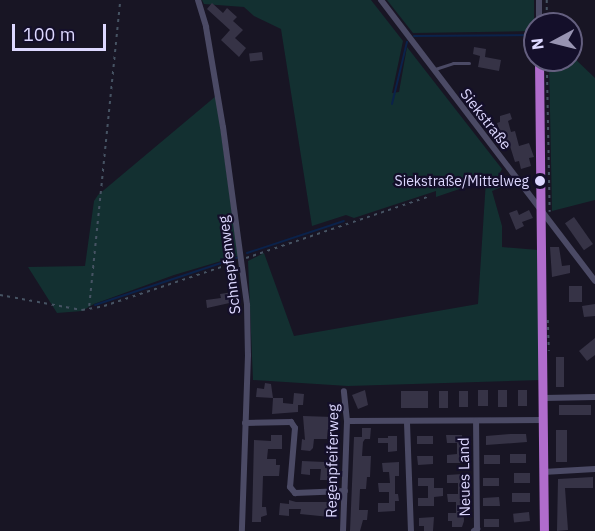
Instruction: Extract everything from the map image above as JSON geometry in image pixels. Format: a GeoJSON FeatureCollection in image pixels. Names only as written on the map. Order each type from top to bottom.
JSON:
{"type":"FeatureCollection","features":[{"type":"Feature","properties":{"kind":"street","name":"Schnepfenweg"},"geometry":{"type":"LineString","coordinates":[[198,0],[206,27],[221,116],[247,305],[248,355],[242,531]]}},
{"type":"Feature","properties":{"kind":"street","name":"Siekstraße"},"geometry":{"type":"LineString","coordinates":[[381,0],[595,281]]}},
{"type":"Feature","properties":{"kind":"street"},"geometry":{"type":"LineString","coordinates":[[539,72],[543,420],[545,429],[544,531]]}},
{"type":"Feature","properties":{"kind":"street","name":"Regenpfeiferweg"},"geometry":{"type":"LineString","coordinates":[[343,531],[347,421],[344,391]]}},
{"type":"Feature","properties":{"kind":"street"},"geometry":{"type":"LineString","coordinates":[[544,398],[595,397]]}},
{"type":"Feature","properties":{"kind":"street","name":"Neues Land"},"geometry":{"type":"LineString","coordinates":[[347,421],[407,423],[543,420]]}},
{"type":"Feature","properties":{"kind":"street","name":"Neues Land"},"geometry":{"type":"LineString","coordinates":[[474,531],[477,529],[476,421]]}},
{"type":"Feature","properties":{"kind":"street"},"geometry":{"type":"LineString","coordinates":[[245,423],[291,422],[295,428],[290,487],[295,493],[345,491]]}},
{"type":"Feature","properties":{"kind":"street"},"geometry":{"type":"LineString","coordinates":[[407,423],[411,531]]}},
{"type":"Feature","properties":{"kind":"street"},"geometry":{"type":"LineString","coordinates":[[543,472],[595,469]]}},
{"type":"Feature","properties":{"kind":"lane"},"geometry":{"type":"LineString","coordinates":[[433,70],[453,63],[469,63]]}},
{"type":"Feature","properties":{"kind":"path"},"geometry":{"type":"LineString","coordinates":[[88,308],[120,0]]}},
{"type":"Feature","properties":{"kind":"path"},"geometry":{"type":"LineString","coordinates":[[546,218],[550,211],[547,72]]}},
{"type":"Feature","properties":{"kind":"path"},"geometry":{"type":"LineString","coordinates":[[0,295],[54,307],[104,306],[430,196]]}},
{"type":"Feature","properties":{"kind":"green space"},"geometry":{"type":"Polygon","coordinates":[[[202,0],[371,0],[403,41],[392,93],[399,92],[407,47],[502,169],[498,176],[504,186],[492,191],[502,226],[502,247],[538,250],[541,380],[348,386],[253,380],[248,261],[264,253],[294,336],[478,304],[486,180],[436,197],[436,191],[354,218],[346,215],[312,226],[281,29],[254,16],[244,7],[204,4],[202,0]]]}},
{"type":"Feature","properties":{"kind":"green space"},"geometry":{"type":"Polygon","coordinates":[[[387,0],[534,0],[534,12],[523,12],[523,31],[413,33],[387,0]]]}},
{"type":"Feature","properties":{"kind":"green space"},"geometry":{"type":"Polygon","coordinates":[[[583,66],[595,78],[595,200],[552,211],[549,72],[583,72],[583,66]]]}},
{"type":"Feature","properties":{"kind":"green space"},"geometry":{"type":"Polygon","coordinates":[[[216,96],[238,256],[174,275],[94,304],[82,311],[57,313],[28,267],[85,266],[94,201],[98,195],[216,96]]]}},
{"type":"Feature","properties":{"kind":"building"},"geometry":{"type":"Polygon","coordinates":[[[212,3],[223,13],[227,8],[237,17],[233,21],[243,30],[235,38],[246,48],[239,57],[221,40],[230,30],[207,9],[212,3]]]}},
{"type":"Feature","properties":{"kind":"building"},"geometry":{"type":"Polygon","coordinates":[[[474,47],[486,49],[485,57],[501,60],[499,71],[478,67],[480,56],[473,54],[474,47]]]}},
{"type":"Feature","properties":{"kind":"building"},"geometry":{"type":"Polygon","coordinates":[[[262,52],[263,60],[250,62],[249,54],[262,52]]]}},
{"type":"Feature","properties":{"kind":"building"},"geometry":{"type":"Polygon","coordinates":[[[510,113],[512,119],[508,121],[511,132],[515,131],[519,146],[529,143],[534,157],[529,158],[531,166],[521,169],[519,161],[515,162],[510,146],[505,147],[497,123],[500,122],[500,116],[510,113]]]}},
{"type":"Feature","properties":{"kind":"building"},"geometry":{"type":"Polygon","coordinates":[[[517,210],[519,215],[529,210],[533,218],[522,222],[524,226],[516,230],[509,213],[517,210]]]}},
{"type":"Feature","properties":{"kind":"building"},"geometry":{"type":"Polygon","coordinates":[[[574,217],[593,244],[584,250],[565,223],[574,217]]]}},
{"type":"Feature","properties":{"kind":"building"},"geometry":{"type":"Polygon","coordinates":[[[550,247],[559,247],[562,266],[570,265],[570,273],[552,277],[550,247]]]}},
{"type":"Feature","properties":{"kind":"building"},"geometry":{"type":"Polygon","coordinates":[[[569,286],[582,286],[582,302],[569,302],[569,286]]]}},
{"type":"Feature","properties":{"kind":"building"},"geometry":{"type":"Polygon","coordinates":[[[233,292],[234,302],[207,308],[206,300],[221,298],[220,294],[233,292]]]}},
{"type":"Feature","properties":{"kind":"building"},"geometry":{"type":"Polygon","coordinates":[[[595,304],[595,316],[584,317],[582,306],[595,304]]]}},
{"type":"Feature","properties":{"kind":"building"},"geometry":{"type":"Polygon","coordinates":[[[595,338],[595,355],[587,361],[579,351],[595,338]]]}},
{"type":"Feature","properties":{"kind":"building"},"geometry":{"type":"Polygon","coordinates":[[[556,357],[564,357],[564,387],[556,387],[556,357]]]}},
{"type":"Feature","properties":{"kind":"building"},"geometry":{"type":"Polygon","coordinates":[[[265,383],[271,384],[273,398],[256,397],[257,388],[264,389],[265,383]]]}},
{"type":"Feature","properties":{"kind":"building"},"geometry":{"type":"Polygon","coordinates":[[[365,390],[368,405],[358,409],[352,395],[365,390]]]}},
{"type":"Feature","properties":{"kind":"building"},"geometry":{"type":"Polygon","coordinates":[[[478,390],[488,390],[488,406],[478,406],[478,390]]]}},
{"type":"Feature","properties":{"kind":"building"},"geometry":{"type":"Polygon","coordinates":[[[498,390],[507,390],[507,407],[498,407],[498,390]]]}},
{"type":"Feature","properties":{"kind":"building"},"geometry":{"type":"Polygon","coordinates":[[[518,390],[527,390],[527,406],[518,406],[518,390]]]}},
{"type":"Feature","properties":{"kind":"building"},"geometry":{"type":"Polygon","coordinates":[[[401,391],[428,391],[428,408],[401,408],[401,391]]]}},
{"type":"Feature","properties":{"kind":"building"},"geometry":{"type":"Polygon","coordinates":[[[439,391],[448,391],[448,408],[439,408],[439,391]]]}},
{"type":"Feature","properties":{"kind":"building"},"geometry":{"type":"Polygon","coordinates":[[[459,391],[468,391],[468,407],[459,407],[459,391]]]}},
{"type":"Feature","properties":{"kind":"building"},"geometry":{"type":"Polygon","coordinates":[[[294,393],[304,394],[303,405],[298,405],[298,412],[272,414],[273,398],[283,398],[283,403],[293,404],[294,393]]]}},
{"type":"Feature","properties":{"kind":"building"},"geometry":{"type":"Polygon","coordinates":[[[559,405],[591,405],[591,415],[559,415],[559,405]]]}},
{"type":"Feature","properties":{"kind":"building"},"geometry":{"type":"Polygon","coordinates":[[[303,416],[333,417],[332,430],[328,429],[327,439],[314,439],[313,448],[310,451],[301,450],[302,439],[305,440],[303,416]]]}},
{"type":"Feature","properties":{"kind":"building"},"geometry":{"type":"Polygon","coordinates":[[[362,428],[371,428],[370,439],[365,439],[363,442],[362,456],[371,456],[370,477],[367,477],[366,489],[360,489],[359,510],[368,510],[367,520],[363,520],[360,531],[350,531],[354,437],[362,437],[362,428]]]}},
{"type":"Feature","properties":{"kind":"building"},"geometry":{"type":"Polygon","coordinates":[[[556,430],[567,430],[567,462],[556,462],[556,430]]]}},
{"type":"Feature","properties":{"kind":"building"},"geometry":{"type":"Polygon","coordinates":[[[526,434],[527,442],[486,445],[486,436],[526,434]]]}},
{"type":"Feature","properties":{"kind":"building"},"geometry":{"type":"Polygon","coordinates":[[[271,435],[282,435],[282,449],[268,449],[267,459],[276,459],[276,465],[280,465],[279,476],[263,476],[262,507],[266,507],[267,515],[261,517],[261,522],[252,522],[254,440],[271,441],[271,435]]]}},
{"type":"Feature","properties":{"kind":"building"},"geometry":{"type":"Polygon","coordinates":[[[446,435],[462,435],[462,445],[466,445],[467,452],[463,452],[463,463],[447,463],[447,455],[457,454],[457,443],[447,443],[446,435]]]}},
{"type":"Feature","properties":{"kind":"building"},"geometry":{"type":"Polygon","coordinates":[[[388,436],[397,436],[397,451],[388,452],[388,443],[378,443],[378,438],[388,438],[388,436]]]}},
{"type":"Feature","properties":{"kind":"building"},"geometry":{"type":"Polygon","coordinates":[[[417,436],[433,436],[433,444],[417,444],[417,436]]]}},
{"type":"Feature","properties":{"kind":"building"},"geometry":{"type":"Polygon","coordinates":[[[510,454],[526,454],[526,463],[510,463],[510,454]]]}},
{"type":"Feature","properties":{"kind":"building"},"geometry":{"type":"Polygon","coordinates":[[[484,455],[500,455],[500,464],[484,464],[484,455]]]}},
{"type":"Feature","properties":{"kind":"building"},"geometry":{"type":"Polygon","coordinates":[[[417,456],[433,456],[433,464],[418,465],[417,456]]]}},
{"type":"Feature","properties":{"kind":"building"},"geometry":{"type":"Polygon","coordinates":[[[302,461],[325,462],[325,468],[331,469],[331,480],[320,480],[321,469],[310,469],[310,475],[301,474],[302,461]]]}},
{"type":"Feature","properties":{"kind":"building"},"geometry":{"type":"Polygon","coordinates":[[[399,462],[399,476],[395,476],[395,494],[398,494],[399,501],[395,501],[395,511],[378,512],[378,503],[389,503],[389,492],[379,492],[378,483],[390,483],[389,472],[383,472],[382,463],[399,462]]]}},
{"type":"Feature","properties":{"kind":"building"},"geometry":{"type":"Polygon","coordinates":[[[514,473],[530,473],[530,483],[514,483],[514,473]]]}},
{"type":"Feature","properties":{"kind":"building"},"geometry":{"type":"Polygon","coordinates":[[[463,474],[463,485],[467,485],[467,491],[463,491],[464,521],[462,527],[452,527],[452,521],[448,521],[448,513],[456,513],[456,502],[448,502],[447,494],[458,494],[458,483],[447,483],[447,475],[463,474]]]}},
{"type":"Feature","properties":{"kind":"building"},"geometry":{"type":"Polygon","coordinates":[[[593,477],[593,488],[565,488],[568,530],[557,531],[558,479],[593,477]]]}},
{"type":"Feature","properties":{"kind":"building"},"geometry":{"type":"Polygon","coordinates":[[[418,478],[434,478],[434,488],[443,488],[443,496],[434,497],[434,506],[418,506],[418,498],[428,498],[428,486],[418,486],[418,478]]]}},
{"type":"Feature","properties":{"kind":"building"},"geometry":{"type":"Polygon","coordinates":[[[483,478],[499,478],[499,486],[483,486],[483,478]]]}},
{"type":"Feature","properties":{"kind":"building"},"geometry":{"type":"Polygon","coordinates":[[[512,493],[530,493],[530,502],[512,502],[512,493]]]}},
{"type":"Feature","properties":{"kind":"building"},"geometry":{"type":"Polygon","coordinates":[[[499,497],[500,506],[483,506],[483,498],[499,497]]]}},
{"type":"Feature","properties":{"kind":"building"},"geometry":{"type":"Polygon","coordinates":[[[289,500],[331,502],[330,517],[300,514],[301,509],[289,509],[289,516],[279,515],[280,503],[289,504],[289,500]]]}},
{"type":"Feature","properties":{"kind":"building"},"geometry":{"type":"Polygon","coordinates":[[[529,512],[530,521],[514,523],[513,514],[529,512]]]}},
{"type":"Feature","properties":{"kind":"building"},"geometry":{"type":"Polygon","coordinates":[[[434,517],[433,531],[424,531],[424,526],[419,526],[419,518],[434,517]]]}},
{"type":"Feature","properties":{"kind":"building"},"geometry":{"type":"Polygon","coordinates":[[[484,519],[499,519],[499,527],[484,527],[484,519]]]}},
{"type":"Feature","properties":{"kind":"waterway"},"geometry":{"type":"LineString","coordinates":[[414,36],[523,35]]}},
{"type":"Feature","properties":{"kind":"waterway"},"geometry":{"type":"LineString","coordinates":[[392,104],[407,42]]}},
{"type":"Feature","properties":{"kind":"waterway"},"geometry":{"type":"LineString","coordinates":[[247,253],[344,221]]}},
{"type":"Feature","properties":{"kind":"waterway"},"geometry":{"type":"LineString","coordinates":[[95,305],[239,257]]}},
{"type":"Feature","properties":{"kind":"transit line"},"geometry":{"type":"LineString","coordinates":[[539,72],[544,531]]}},
{"type":"Feature","properties":{"kind":"place","name":"Siekstraße/Mittelweg"},"geometry":{"type":"Point","coordinates":[540,181]}}]}
